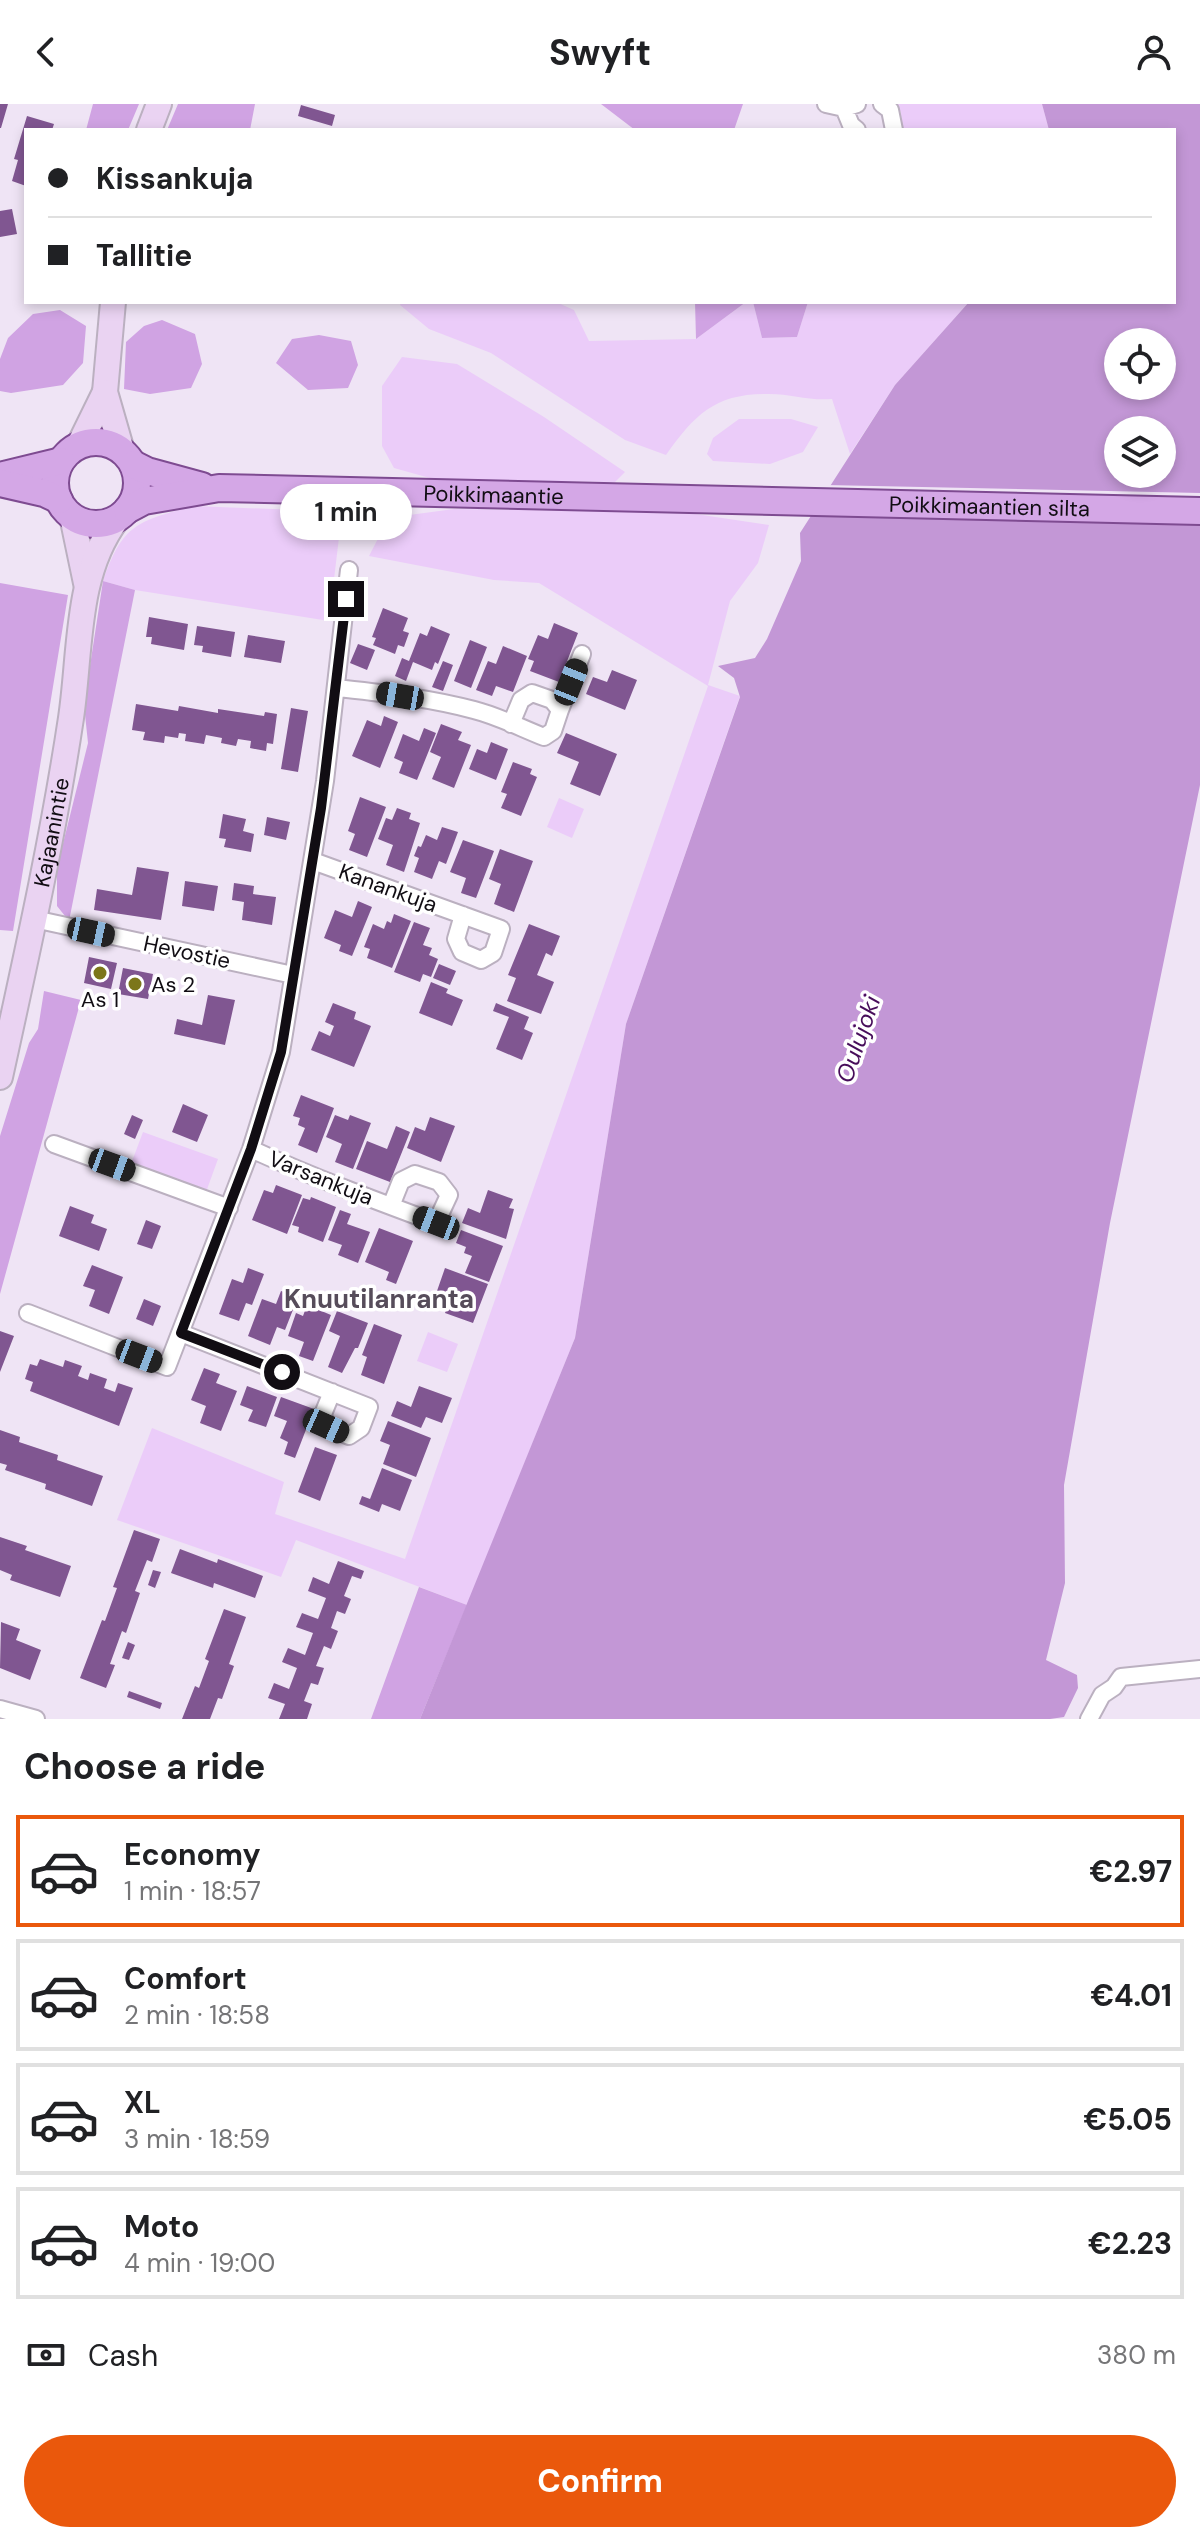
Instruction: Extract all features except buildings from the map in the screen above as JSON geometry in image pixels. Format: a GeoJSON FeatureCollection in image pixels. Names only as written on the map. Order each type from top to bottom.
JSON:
{"type":"FeatureCollection","features":[{"type":"Feature","properties":{"kind":"main road"},"geometry":{"type":"LineString","coordinates":[[150,128],[159,104]]}},
{"type":"Feature","properties":{"kind":"main road"},"geometry":{"type":"LineString","coordinates":[[0,483],[44,493],[94,524],[122,514],[137,488],[105,392],[113,304]]}},
{"type":"Feature","properties":{"kind":"main road"},"geometry":{"type":"LineString","coordinates":[[65,508],[55,478],[105,392]]}},
{"type":"Feature","properties":{"kind":"main road"},"geometry":{"type":"LineString","coordinates":[[0,476],[101,442],[128,457]]}},
{"type":"Feature","properties":{"kind":"main road","name":"Poikkimaantie"},"geometry":{"type":"LineString","coordinates":[[128,457],[147,471],[209,488]]}},
{"type":"Feature","properties":{"kind":"main road","name":"Poikkimaantie"},"geometry":{"type":"LineString","coordinates":[[122,514],[144,501],[209,488],[778,501]]}},
{"type":"Feature","properties":{"kind":"main road","name":"Poikkimaantien silta"},"geometry":{"type":"LineString","coordinates":[[778,501],[1200,511]]}},
{"type":"Feature","properties":{"kind":"main road","name":"Kajaanintie"},"geometry":{"type":"LineString","coordinates":[[65,508],[86,585]]}},
{"type":"Feature","properties":{"kind":"main road","name":"Kajaanintie"},"geometry":{"type":"LineString","coordinates":[[0,1077],[34,919],[71,718],[86,585],[105,534],[122,514]]}},
{"type":"Feature","properties":{"kind":"street"},"geometry":{"type":"LineString","coordinates":[[826,104],[851,106],[851,125],[855,128]]}},
{"type":"Feature","properties":{"kind":"street"},"geometry":{"type":"LineString","coordinates":[[882,104],[890,110],[894,128]]}},
{"type":"Feature","properties":{"kind":"street"},"geometry":{"type":"LineString","coordinates":[[28,1313],[167,1367],[251,1149],[281,1052],[313,861],[337,688],[349,570]]}},
{"type":"Feature","properties":{"kind":"street"},"geometry":{"type":"LineString","coordinates":[[337,688],[475,710],[544,737],[553,731],[582,654]]}},
{"type":"Feature","properties":{"kind":"street"},"geometry":{"type":"LineString","coordinates":[[511,724],[521,700],[532,693],[552,700],[560,710]]}},
{"type":"Feature","properties":{"kind":"street","name":"Kanankuja"},"geometry":{"type":"LineString","coordinates":[[313,861],[463,915]]}},
{"type":"Feature","properties":{"kind":"street","name":"Hevostie"},"geometry":{"type":"LineString","coordinates":[[34,919],[293,975]]}},
{"type":"Feature","properties":{"kind":"street"},"geometry":{"type":"LineString","coordinates":[[54,1144],[229,1208]]}},
{"type":"Feature","properties":{"kind":"street","name":"Varsankuja"},"geometry":{"type":"LineString","coordinates":[[251,1149],[391,1206]]}},
{"type":"Feature","properties":{"kind":"street"},"geometry":{"type":"LineString","coordinates":[[181,1333],[332,1392]]}},
{"type":"Feature","properties":{"kind":"street"},"geometry":{"type":"LineString","coordinates":[[1089,1719],[1102,1695],[1114,1687],[1121,1677],[1200,1669]]}},
{"type":"Feature","properties":{"kind":"street"},"geometry":{"type":"LineString","coordinates":[[0,1710],[36,1719]]}},
{"type":"Feature","properties":{"kind":"shaded area"},"geometry":{"type":"Polygon","coordinates":[[[93,104],[139,104],[129,128],[87,128],[93,104]]]}},
{"type":"Feature","properties":{"kind":"shaded area"},"geometry":{"type":"Polygon","coordinates":[[[178,104],[255,104],[250,128],[168,128],[178,104]]]}},
{"type":"Feature","properties":{"kind":"shaded area"},"geometry":{"type":"Polygon","coordinates":[[[601,104],[743,104],[735,128],[632,128],[601,104]]]}},
{"type":"Feature","properties":{"kind":"shaded area"},"geometry":{"type":"Polygon","coordinates":[[[891,104],[1042,104],[1048,128],[897,128],[901,112],[891,104]]]}},
{"type":"Feature","properties":{"kind":"shaded area"},"geometry":{"type":"Polygon","coordinates":[[[560,304],[574,310],[589,341],[696,339],[743,304],[754,304],[762,338],[797,337],[807,304],[967,304],[895,385],[850,454],[832,399],[769,394],[735,397],[708,409],[697,417],[666,455],[625,440],[491,353],[429,329],[400,305],[560,304]]]}},
{"type":"Feature","properties":{"kind":"shaded area"},"geometry":{"type":"Polygon","coordinates":[[[695,304],[743,304],[696,339],[695,304]]]}},
{"type":"Feature","properties":{"kind":"shaded area"},"geometry":{"type":"Polygon","coordinates":[[[754,304],[807,304],[797,337],[762,338],[754,304]]]}},
{"type":"Feature","properties":{"kind":"shaded area"},"geometry":{"type":"Polygon","coordinates":[[[60,310],[86,326],[83,363],[63,385],[11,393],[0,391],[0,359],[8,338],[33,314],[60,310]]]}},
{"type":"Feature","properties":{"kind":"shaded area"},"geometry":{"type":"Polygon","coordinates":[[[162,320],[195,334],[202,364],[191,388],[150,394],[124,389],[126,342],[144,326],[162,320]]]}},
{"type":"Feature","properties":{"kind":"shaded area"},"geometry":{"type":"Polygon","coordinates":[[[319,335],[351,341],[358,365],[348,388],[308,390],[276,363],[292,339],[319,335]]]}},
{"type":"Feature","properties":{"kind":"shaded area"},"geometry":{"type":"Polygon","coordinates":[[[402,357],[457,364],[544,417],[625,472],[615,482],[437,480],[394,468],[382,446],[382,386],[402,357]]]}},
{"type":"Feature","properties":{"kind":"shaded area"},"geometry":{"type":"Polygon","coordinates":[[[739,419],[791,419],[818,427],[803,452],[770,464],[713,461],[707,454],[713,438],[739,419]]]}},
{"type":"Feature","properties":{"kind":"shaded area"},"geometry":{"type":"Polygon","coordinates":[[[193,506],[325,511],[340,529],[329,621],[135,590],[103,581],[117,547],[134,528],[158,516],[193,506]]]}},
{"type":"Feature","properties":{"kind":"shaded area"},"geometry":{"type":"Polygon","coordinates":[[[454,509],[682,512],[769,525],[758,563],[730,601],[708,685],[740,696],[626,1024],[575,1338],[467,1605],[296,1540],[281,1577],[117,1520],[152,1428],[284,1482],[275,1514],[405,1559],[708,686],[539,583],[494,580],[369,556],[384,527],[402,516],[454,509]]]}},
{"type":"Feature","properties":{"kind":"shaded area"},"geometry":{"type":"Polygon","coordinates":[[[103,581],[135,590],[69,921],[57,906],[57,868],[88,743],[84,705],[103,581]]]}},
{"type":"Feature","properties":{"kind":"shaded area"},"geometry":{"type":"Polygon","coordinates":[[[0,583],[68,595],[13,931],[0,930],[0,583]]]}},
{"type":"Feature","properties":{"kind":"shaded area"},"geometry":{"type":"Polygon","coordinates":[[[559,798],[584,809],[572,838],[547,827],[559,798]]]}},
{"type":"Feature","properties":{"kind":"shaded area"},"geometry":{"type":"Polygon","coordinates":[[[44,991],[81,1000],[0,1294],[0,1136],[29,1043],[38,1029],[44,991]]]}},
{"type":"Feature","properties":{"kind":"shaded area"},"geometry":{"type":"Polygon","coordinates":[[[143,1132],[218,1159],[206,1192],[131,1164],[143,1132]]]}},
{"type":"Feature","properties":{"kind":"shaded area"},"geometry":{"type":"Polygon","coordinates":[[[428,1332],[458,1344],[447,1372],[417,1361],[428,1332]]]}},
{"type":"Feature","properties":{"kind":"shaded area"},"geometry":{"type":"Polygon","coordinates":[[[419,1587],[467,1605],[420,1719],[371,1719],[419,1587]]]}},
{"type":"Feature","properties":{"kind":"water","name":"Oulujoki"},"geometry":{"type":"Polygon","coordinates":[[[1042,104],[1200,104],[1200,785],[1110,1223],[1064,1485],[1065,1583],[1046,1660],[1077,1675],[1078,1688],[1064,1717],[1050,1719],[420,1719],[575,1338],[626,1024],[740,697],[734,678],[718,666],[755,658],[767,639],[801,561],[800,533],[895,385],[967,304],[1176,304],[1176,128],[1048,128],[1042,104]]]}},
{"type":"Feature","properties":{"kind":"pier"},"geometry":{"type":"Polygon","coordinates":[[[826,485],[1200,493],[1200,511],[815,502],[826,485]]]}},
{"type":"Feature","properties":{"kind":"place","name":"As 1"},"geometry":{"type":"Point","coordinates":[100,973]}},
{"type":"Feature","properties":{"kind":"place","name":"As 2"},"geometry":{"type":"Point","coordinates":[135,984]}},
{"type":"Feature","properties":{"kind":"district","name":"Knuutilanranta"},"geometry":{"type":"Point","coordinates":[379,1299]}},
{"type":"Feature","properties":{"kind":"route"},"geometry":{"type":"LineString","coordinates":[[282,1372],[181,1333],[251,1149],[281,1052],[321,808],[346,599]]}}]}
